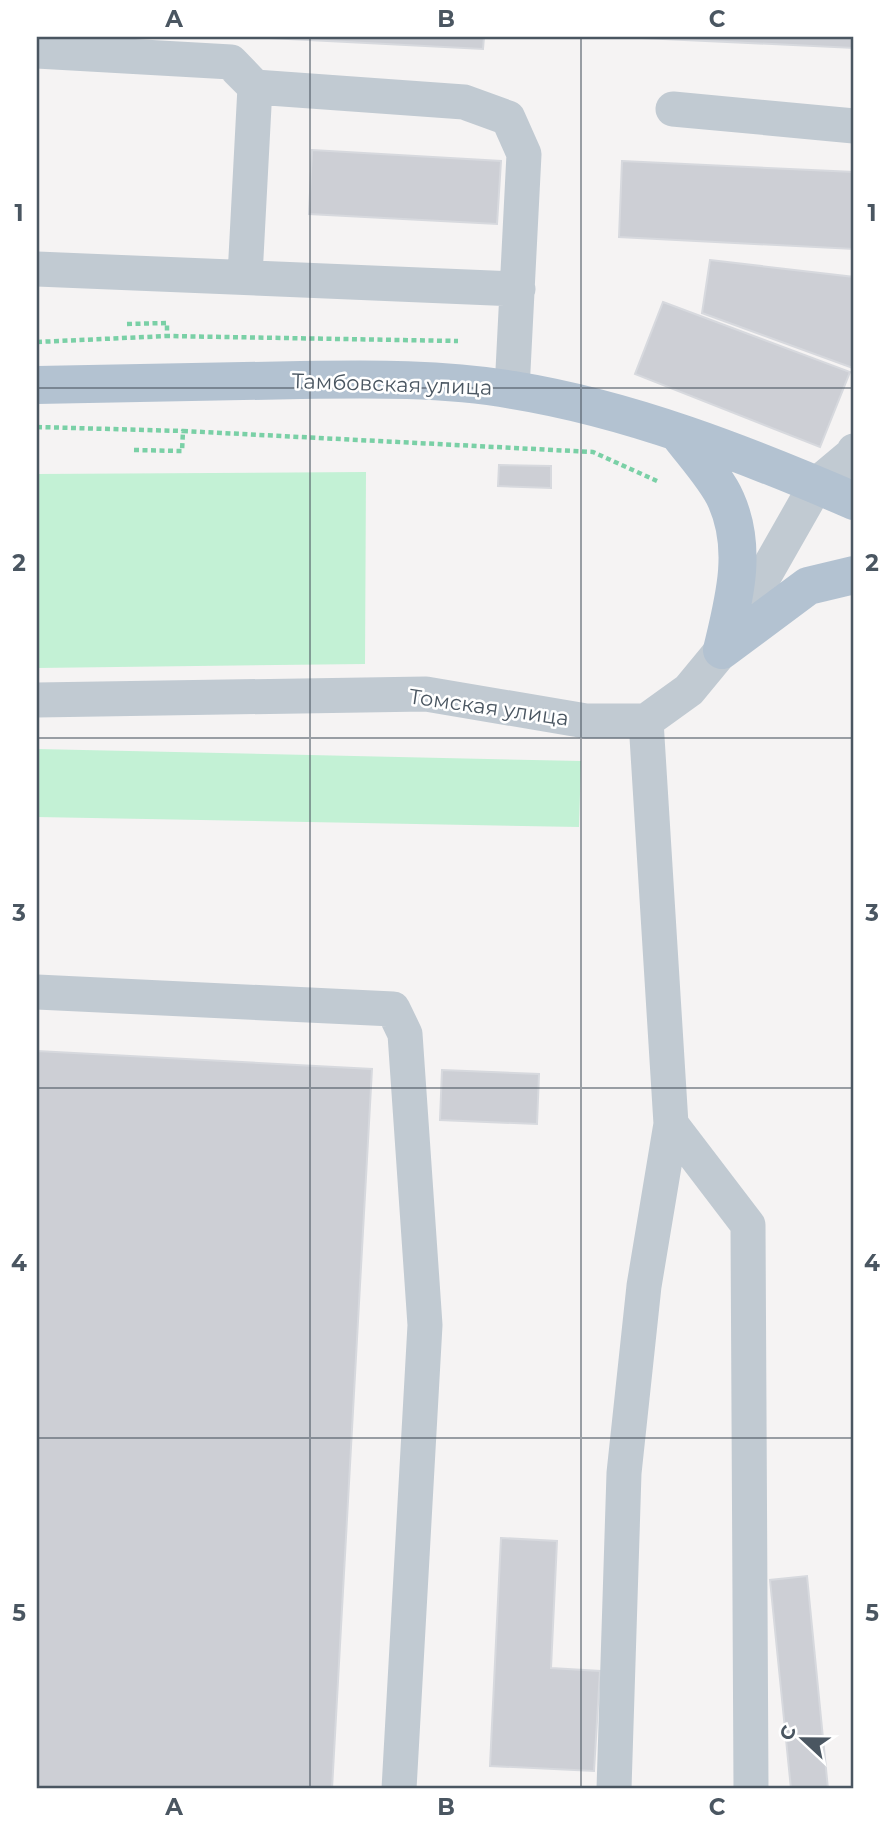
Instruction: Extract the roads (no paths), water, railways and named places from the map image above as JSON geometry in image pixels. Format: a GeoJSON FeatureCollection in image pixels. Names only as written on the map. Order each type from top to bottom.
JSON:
{"type":"FeatureCollection","features":[{"type":"Feature","properties":{"kind":"main road","name":"Тамбовская улица"},"geometry":{"type":"LineString","coordinates":[[37,385],[345,380],[425,382],[512,390],[610,412],[678,433],[854,501]]}},
{"type":"Feature","properties":{"kind":"main road"},"geometry":{"type":"LineString","coordinates":[[678,433],[725,497],[736,528],[738,582],[722,650]]}},
{"type":"Feature","properties":{"kind":"main road"},"geometry":{"type":"LineString","coordinates":[[722,650],[808,586],[854,575]]}},
{"type":"Feature","properties":{"kind":"street"},"geometry":{"type":"LineString","coordinates":[[37,51],[231,62],[255,87],[464,103],[508,118],[524,154],[512,390]]}},
{"type":"Feature","properties":{"kind":"street"},"geometry":{"type":"LineString","coordinates":[[245,276],[255,87]]}},
{"type":"Feature","properties":{"kind":"street"},"geometry":{"type":"LineString","coordinates":[[673,109],[854,126]]}},
{"type":"Feature","properties":{"kind":"street"},"geometry":{"type":"LineString","coordinates":[[37,269],[518,289]]}},
{"type":"Feature","properties":{"kind":"street"},"geometry":{"type":"LineString","coordinates":[[614,1789],[624,1473],[645,1286],[671,1124],[646,721],[689,690],[722,650],[816,485],[854,452]]}},
{"type":"Feature","properties":{"kind":"street","name":"Томская улица"},"geometry":{"type":"LineString","coordinates":[[37,700],[426,694],[586,721],[646,721]]}},
{"type":"Feature","properties":{"kind":"street"},"geometry":{"type":"LineString","coordinates":[[37,992],[393,1009],[405,1034],[425,1325],[399,1789]]}},
{"type":"Feature","properties":{"kind":"street"},"geometry":{"type":"LineString","coordinates":[[671,1124],[748,1225],[751,1789]]}}]}
